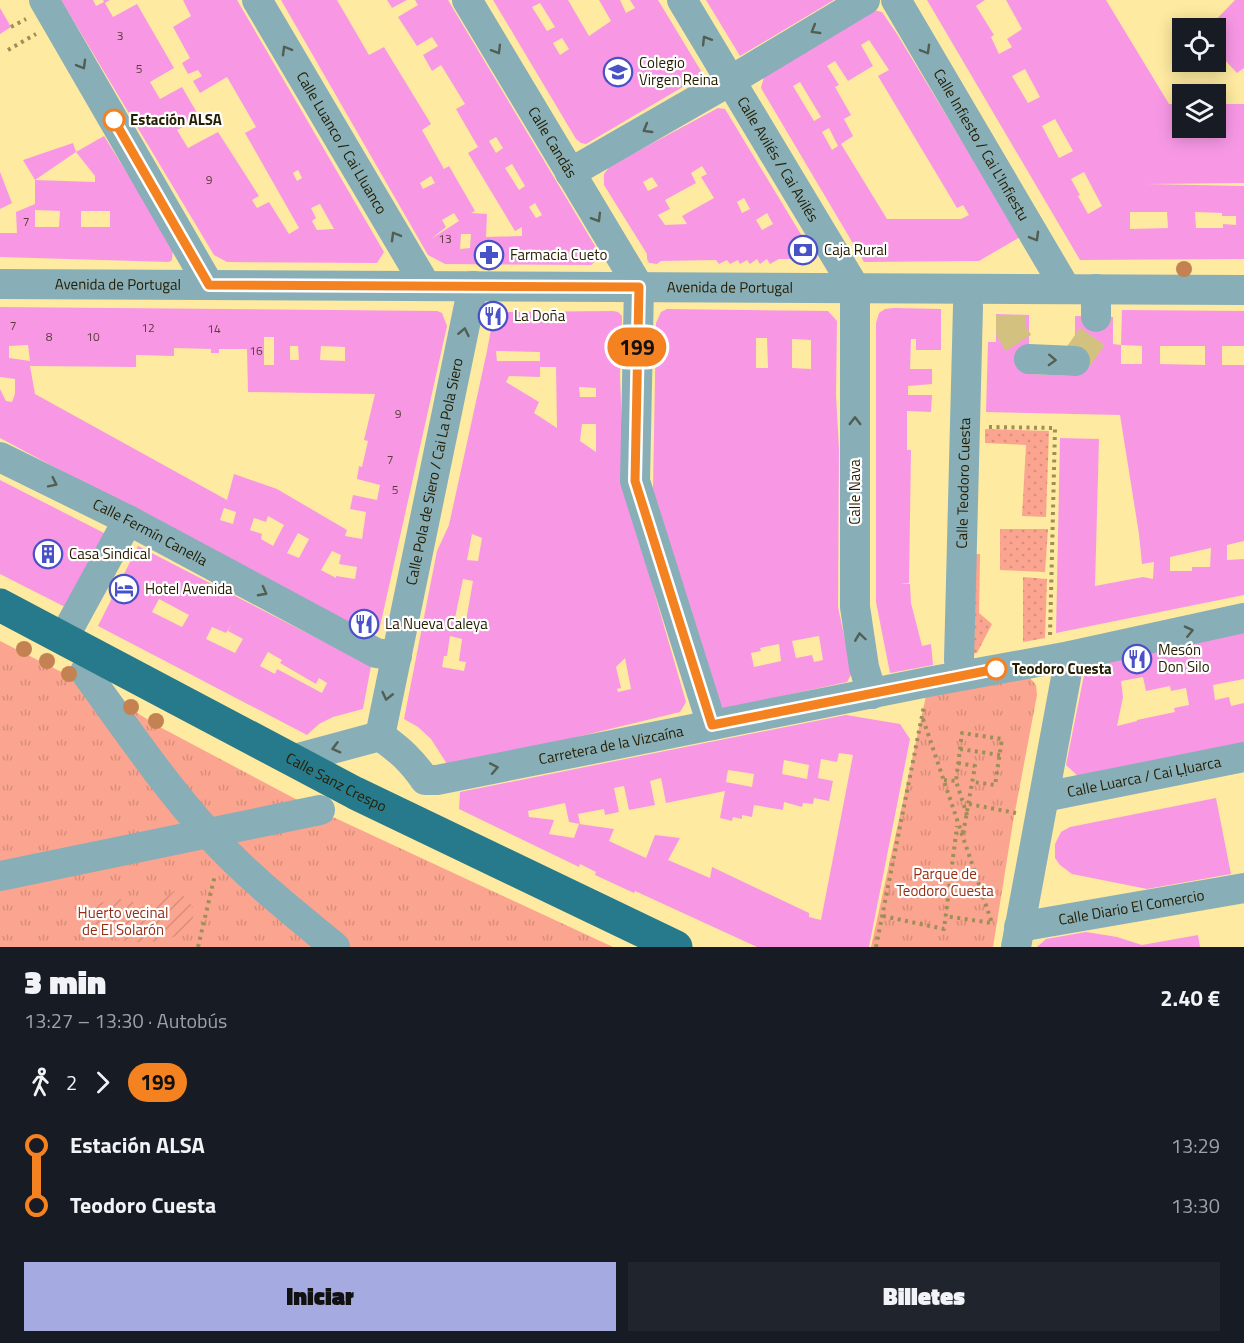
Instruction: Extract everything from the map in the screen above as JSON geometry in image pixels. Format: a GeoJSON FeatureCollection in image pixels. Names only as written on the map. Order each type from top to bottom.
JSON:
{"type":"FeatureCollection","features":[{"type":"Feature","properties":{"kind":"main road","name":"Calle Sanz Crespo"},"geometry":{"type":"LineString","coordinates":[[0,605],[291,760],[465,847],[676,947]]}},
{"type":"Feature","properties":{"kind":"street","name":"Calle Luanco / Cai Lluanco"},"geometry":{"type":"LineString","coordinates":[[256,0],[426,286]]}},
{"type":"Feature","properties":{"kind":"street","name":"Calle Candás"},"geometry":{"type":"LineString","coordinates":[[467,0],[639,287]]}},
{"type":"Feature","properties":{"kind":"street","name":"Calle Avilés / Cai Avilés"},"geometry":{"type":"LineString","coordinates":[[682,0],[855,288]]}},
{"type":"Feature","properties":{"kind":"street"},"geometry":{"type":"LineString","coordinates":[[570,173],[865,0]]}},
{"type":"Feature","properties":{"kind":"street","name":"Calle Infiesto / Cai L'Infiestu"},"geometry":{"type":"LineString","coordinates":[[896,0],[1066,289]]}},
{"type":"Feature","properties":{"kind":"street"},"geometry":{"type":"LineString","coordinates":[[50,11],[209,285]]}},
{"type":"Feature","properties":{"kind":"street","name":"Avenida de Portugal"},"geometry":{"type":"LineString","coordinates":[[0,284],[855,288],[1011,302],[1066,289],[1096,303],[1244,290]]}},
{"type":"Feature","properties":{"kind":"street","name":"Calle Pola de Siero / Cai La Pola Siero"},"geometry":{"type":"LineString","coordinates":[[380,736],[473,286]]}},
{"type":"Feature","properties":{"kind":"street"},"geometry":{"type":"LineString","coordinates":[[639,287],[635,481],[712,725]]}},
{"type":"Feature","properties":{"kind":"street","name":"Calle Nava"},"geometry":{"type":"LineString","coordinates":[[855,288],[855,607],[864,667],[872,694]]}},
{"type":"Feature","properties":{"kind":"street","name":"Calle Teodoro Cuesta"},"geometry":{"type":"LineString","coordinates":[[959,660],[968,306]]}},
{"type":"Feature","properties":{"kind":"street"},"geometry":{"type":"LineString","coordinates":[[1029,359],[1075,361]]}},
{"type":"Feature","properties":{"kind":"street","name":"Calle Fermín Canella"},"geometry":{"type":"LineString","coordinates":[[0,457],[128,520],[376,653],[397,656]]}},
{"type":"Feature","properties":{"kind":"street"},"geometry":{"type":"LineString","coordinates":[[63,639],[128,520]]}},
{"type":"Feature","properties":{"kind":"street","name":"Carretera de la Vizcaína"},"geometry":{"type":"LineString","coordinates":[[380,736],[402,751],[425,780],[437,780],[872,694],[1060,650],[1244,618]]}},
{"type":"Feature","properties":{"kind":"street"},"geometry":{"type":"LineString","coordinates":[[1018,937],[1042,807],[1060,650]]}},
{"type":"Feature","properties":{"kind":"street"},"geometry":{"type":"LineString","coordinates":[[85,672],[141,750],[215,840],[239,865],[335,947]]}},
{"type":"Feature","properties":{"kind":"street"},"geometry":{"type":"LineString","coordinates":[[291,760],[380,736]]}},
{"type":"Feature","properties":{"kind":"street","name":"Calle Luarca / Cai Ḷḷuarca"},"geometry":{"type":"LineString","coordinates":[[1042,807],[1244,757]]}},
{"type":"Feature","properties":{"kind":"street"},"geometry":{"type":"LineString","coordinates":[[0,876],[215,840],[320,810]]}},
{"type":"Feature","properties":{"kind":"street","name":"Calle Diario El Comercio"},"geometry":{"type":"LineString","coordinates":[[1018,937],[1244,888]]}},
{"type":"Feature","properties":{"kind":"path"},"geometry":{"type":"LineString","coordinates":[[8,50],[50,11]]}},
{"type":"Feature","properties":{"kind":"path"},"geometry":{"type":"LineString","coordinates":[[965,426],[1055,428],[1060,650]]}},
{"type":"Feature","properties":{"kind":"path"},"geometry":{"type":"LineString","coordinates":[[876,947],[926,696],[933,693],[928,682]]}},
{"type":"Feature","properties":{"kind":"path"},"geometry":{"type":"LineString","coordinates":[[922,716],[992,923],[945,916]]}},
{"type":"Feature","properties":{"kind":"path"},"geometry":{"type":"LineString","coordinates":[[967,815],[956,781],[962,733],[1002,739],[995,785],[973,782]]}},
{"type":"Feature","properties":{"kind":"path"},"geometry":{"type":"LineString","coordinates":[[960,749],[1000,755]]}},
{"type":"Feature","properties":{"kind":"path"},"geometry":{"type":"LineString","coordinates":[[958,763],[975,766],[962,836]]}},
{"type":"Feature","properties":{"kind":"path"},"geometry":{"type":"LineString","coordinates":[[944,780],[956,781]]}},
{"type":"Feature","properties":{"kind":"path"},"geometry":{"type":"LineString","coordinates":[[969,804],[1042,807]]}},
{"type":"Feature","properties":{"kind":"path"},"geometry":{"type":"LineString","coordinates":[[883,916],[944,928],[958,822]]}},
{"type":"Feature","properties":{"kind":"path"},"geometry":{"type":"LineString","coordinates":[[198,947],[215,840]]}},
{"type":"Feature","properties":{"kind":"green space"},"geometry":{"type":"Polygon","coordinates":[[[985,429],[1049,431],[1046,517],[1022,516],[1026,445],[985,443],[985,429]]]}},
{"type":"Feature","properties":{"kind":"green space"},"geometry":{"type":"Polygon","coordinates":[[[1000,529],[1048,529],[1045,572],[1000,570],[1000,529]]]}},
{"type":"Feature","properties":{"kind":"green space"},"geometry":{"type":"Polygon","coordinates":[[[980,554],[979,613],[992,624],[977,653],[958,656],[960,555],[980,554]]]}},
{"type":"Feature","properties":{"kind":"green space"},"geometry":{"type":"Polygon","coordinates":[[[1023,577],[1047,579],[1045,638],[1023,642],[1023,577]]]}},
{"type":"Feature","properties":{"kind":"green space"},"geometry":{"type":"Polygon","coordinates":[[[0,641],[115,699],[158,726],[305,804],[613,947],[0,947],[0,641]]]}},
{"type":"Feature","properties":{"kind":"green space","name":"Parque de Teodoro Cuesta"},"geometry":{"type":"Polygon","coordinates":[[[1030,678],[1036,685],[1037,695],[993,947],[871,947],[926,696],[1030,678]]]}},
{"type":"Feature","properties":{"kind":"green space","name":"Huerto vecinal de El Solarón"},"geometry":{"type":"Polygon","coordinates":[[[176,891],[192,906],[192,927],[171,938],[134,942],[110,937],[100,932],[86,913],[101,903],[112,900],[130,901],[143,906],[153,905],[176,891]]]}},
{"type":"Feature","properties":{"kind":"building"},"geometry":{"type":"Polygon","coordinates":[[[61,0],[93,0],[96,6],[104,2],[103,0],[110,0],[105,3],[113,17],[137,4],[174,68],[150,82],[160,99],[182,87],[200,118],[177,130],[188,148],[218,132],[259,196],[252,200],[257,208],[269,202],[289,234],[299,228],[245,133],[256,127],[227,77],[200,93],[193,81],[202,76],[198,70],[188,74],[182,63],[190,58],[173,27],[191,16],[183,0],[237,0],[384,252],[377,263],[227,262],[214,255],[61,0]],[[298,170],[293,173],[297,181],[302,178],[298,170]],[[320,204],[311,208],[316,218],[312,221],[317,230],[334,229],[320,204]]]}},
{"type":"Feature","properties":{"kind":"building"},"geometry":{"type":"Polygon","coordinates":[[[281,0],[337,0],[369,55],[384,47],[431,124],[422,130],[444,169],[449,166],[475,211],[471,213],[487,214],[486,237],[522,236],[522,227],[515,231],[468,153],[478,147],[456,109],[465,104],[441,65],[432,71],[423,55],[438,46],[432,37],[417,46],[398,17],[418,5],[415,0],[448,0],[598,251],[597,260],[591,265],[445,264],[428,255],[281,0]],[[496,137],[489,141],[496,153],[503,148],[496,137]],[[512,164],[505,168],[519,190],[525,186],[512,164]],[[431,176],[420,183],[423,189],[435,183],[431,176]],[[535,203],[529,207],[536,218],[542,215],[535,203]],[[454,213],[442,220],[446,227],[431,239],[459,221],[454,213]],[[461,234],[460,249],[470,248],[471,234],[461,234]]]}},
{"type":"Feature","properties":{"kind":"building"},"geometry":{"type":"Polygon","coordinates":[[[387,0],[407,0],[392,8],[387,0]]]}},
{"type":"Feature","properties":{"kind":"building","name":"Colegio Virgen Reina"},"geometry":{"type":"Polygon","coordinates":[[[493,0],[568,0],[589,36],[611,21],[599,0],[620,0],[626,13],[635,8],[630,0],[658,0],[701,71],[698,78],[586,144],[576,139],[493,0]],[[540,3],[532,7],[547,31],[555,27],[540,3]],[[562,38],[553,43],[560,55],[569,49],[562,38]]]}},
{"type":"Feature","properties":{"kind":"building"},"geometry":{"type":"Polygon","coordinates":[[[706,0],[834,0],[740,56],[706,0]]]}},
{"type":"Feature","properties":{"kind":"building"},"geometry":{"type":"Polygon","coordinates":[[[927,0],[985,0],[976,6],[994,35],[991,37],[999,54],[1012,47],[1007,39],[1022,29],[1006,0],[1106,0],[1169,104],[1172,104],[1172,138],[1226,138],[1226,104],[1244,104],[1244,183],[1146,184],[1244,186],[1244,259],[1080,260],[927,0]],[[1025,69],[1012,76],[1028,103],[1040,97],[1025,69]],[[1055,119],[1042,126],[1059,158],[1073,151],[1055,119]],[[1084,172],[1071,179],[1088,214],[1102,206],[1084,172]],[[1130,212],[1130,229],[1168,228],[1167,212],[1130,212]],[[1195,212],[1196,228],[1223,228],[1223,224],[1236,225],[1236,216],[1195,212]]]}},
{"type":"Feature","properties":{"kind":"building"},"geometry":{"type":"Polygon","coordinates":[[[1235,0],[1244,0],[1244,68],[1237,73],[1226,61],[1226,18],[1218,18],[1235,0]]]}},
{"type":"Feature","properties":{"kind":"building"},"geometry":{"type":"Polygon","coordinates":[[[0,8],[11,27],[0,34],[0,8]]]}},
{"type":"Feature","properties":{"kind":"building"},"geometry":{"type":"Polygon","coordinates":[[[873,10],[882,12],[1020,237],[979,261],[864,262],[761,88],[764,77],[873,10]],[[869,40],[861,45],[873,66],[848,81],[835,61],[827,66],[839,85],[835,87],[851,115],[844,119],[853,136],[841,144],[887,219],[961,219],[969,215],[963,205],[957,208],[878,76],[889,70],[869,40]],[[800,82],[793,86],[814,121],[821,117],[800,82]],[[829,128],[822,132],[832,150],[838,146],[829,128]]]}},
{"type":"Feature","properties":{"kind":"building"},"geometry":{"type":"Polygon","coordinates":[[[718,108],[725,109],[811,251],[807,259],[779,259],[770,264],[767,259],[760,264],[757,259],[750,264],[747,260],[740,264],[738,260],[730,264],[727,260],[719,264],[716,260],[649,263],[647,254],[604,185],[604,174],[610,166],[718,108]],[[702,166],[691,173],[696,183],[665,200],[670,209],[658,215],[665,225],[687,224],[682,216],[714,198],[701,177],[707,174],[702,166]],[[652,177],[643,182],[648,191],[658,186],[652,177]],[[744,198],[737,202],[742,213],[750,209],[744,198]],[[767,213],[756,220],[762,230],[773,224],[767,213]]]}},
{"type":"Feature","properties":{"kind":"building"},"geometry":{"type":"Polygon","coordinates":[[[104,136],[173,247],[172,260],[169,262],[0,257],[0,233],[17,233],[16,212],[35,204],[35,180],[95,182],[95,176],[76,152],[104,136]],[[35,210],[35,227],[59,227],[60,211],[35,210]],[[81,211],[81,227],[110,227],[110,211],[81,211]]]}},
{"type":"Feature","properties":{"kind":"building"},"geometry":{"type":"Polygon","coordinates":[[[73,143],[76,152],[35,180],[23,160],[73,143]]]}},
{"type":"Feature","properties":{"kind":"building"},"geometry":{"type":"Polygon","coordinates":[[[0,172],[12,203],[0,209],[0,172]]]}},
{"type":"Feature","properties":{"kind":"building"},"geometry":{"type":"Polygon","coordinates":[[[0,307],[437,311],[442,313],[447,326],[379,631],[371,636],[0,438],[0,389],[6,401],[12,402],[15,394],[15,379],[0,377],[0,307]],[[264,337],[264,365],[274,365],[274,337],[264,337]],[[28,345],[9,346],[9,358],[30,361],[28,345]],[[290,346],[290,360],[299,360],[298,346],[290,346]],[[321,346],[320,360],[345,361],[345,347],[321,346]],[[174,348],[174,356],[136,355],[136,367],[30,366],[35,394],[227,500],[234,474],[277,489],[347,530],[345,536],[362,539],[366,512],[350,509],[353,495],[377,500],[380,485],[357,479],[368,441],[364,440],[375,394],[248,392],[247,349],[219,349],[219,353],[211,353],[211,349],[174,348]],[[224,508],[220,520],[233,524],[236,512],[224,508]],[[268,516],[266,522],[254,518],[250,530],[262,534],[261,539],[273,546],[284,525],[268,516]],[[298,533],[287,553],[299,558],[309,539],[298,533]],[[332,551],[321,570],[336,578],[336,576],[355,579],[357,567],[339,564],[341,555],[332,551]]]}},
{"type":"Feature","properties":{"kind":"building"},"geometry":{"type":"Polygon","coordinates":[[[497,309],[504,312],[613,311],[622,316],[620,375],[622,429],[649,574],[686,702],[680,712],[503,755],[447,764],[431,739],[418,727],[404,719],[437,551],[449,525],[487,351],[492,324],[489,317],[491,312],[497,309]],[[496,351],[497,361],[540,361],[540,352],[496,351]],[[540,367],[540,377],[509,376],[506,382],[539,402],[534,413],[557,428],[556,367],[540,367]],[[579,387],[580,397],[596,397],[596,388],[579,387]],[[582,424],[580,441],[596,452],[596,424],[582,424]],[[472,534],[467,560],[478,561],[482,538],[472,534]],[[463,579],[455,618],[466,621],[473,581],[463,579]],[[450,636],[447,656],[444,656],[442,667],[464,671],[466,662],[459,661],[462,639],[450,636]],[[625,658],[616,667],[621,688],[617,689],[618,692],[631,689],[625,658]]]}},
{"type":"Feature","properties":{"kind":"building"},"geometry":{"type":"Polygon","coordinates":[[[667,309],[828,311],[837,321],[838,607],[852,673],[847,682],[723,709],[717,697],[653,489],[656,323],[661,312],[667,309]],[[756,338],[756,368],[768,368],[767,338],[756,338]],[[792,339],[792,368],[811,369],[811,340],[792,339]],[[819,636],[792,641],[796,658],[812,655],[814,662],[823,660],[819,636]],[[779,644],[760,648],[761,651],[751,653],[754,667],[781,661],[779,644]]]}},
{"type":"Feature","properties":{"kind":"building"},"geometry":{"type":"Polygon","coordinates":[[[885,309],[941,309],[941,350],[916,350],[916,339],[911,339],[910,369],[932,369],[932,384],[908,386],[908,395],[932,395],[931,412],[907,411],[907,450],[911,450],[909,583],[900,583],[910,584],[911,603],[922,646],[931,644],[933,665],[890,673],[876,602],[876,323],[879,313],[885,309]]]}},
{"type":"Feature","properties":{"kind":"building"},"geometry":{"type":"Polygon","coordinates":[[[1122,310],[1244,311],[1244,346],[1222,346],[1222,365],[1244,365],[1244,541],[1227,545],[1227,560],[1244,559],[1244,595],[1056,633],[1060,438],[1099,439],[1095,586],[1143,577],[1153,579],[1154,562],[1142,564],[1120,415],[986,412],[988,342],[996,342],[996,314],[1029,315],[1029,374],[1075,376],[1075,316],[1113,317],[1113,344],[1121,345],[1122,310]],[[1121,345],[1121,364],[1142,364],[1142,346],[1121,345]],[[1160,346],[1160,364],[1205,365],[1205,346],[1160,346]],[[1211,548],[1170,557],[1170,571],[1192,571],[1192,567],[1210,567],[1211,548]]]}},
{"type":"Feature","properties":{"kind":"building","name":"Casa Sindical"},"geometry":{"type":"Polygon","coordinates":[[[0,480],[106,534],[67,608],[0,574],[0,480]]]}},
{"type":"Feature","properties":{"kind":"building"},"geometry":{"type":"Polygon","coordinates":[[[138,546],[371,666],[363,709],[333,717],[319,724],[307,735],[98,626],[138,546]],[[159,599],[152,612],[182,627],[189,615],[159,599]],[[232,624],[226,633],[212,627],[206,639],[235,653],[243,639],[228,631],[232,624]],[[268,652],[260,666],[275,674],[277,669],[322,693],[327,683],[319,678],[316,684],[280,663],[282,660],[268,652]]]}},
{"type":"Feature","properties":{"kind":"building"},"geometry":{"type":"Polygon","coordinates":[[[1244,632],[1244,679],[1213,685],[1215,700],[1229,697],[1231,706],[1244,703],[1244,743],[1080,778],[1066,765],[1086,665],[1244,632]],[[1143,677],[1121,681],[1123,697],[1117,726],[1175,712],[1174,708],[1189,705],[1186,688],[1171,691],[1170,686],[1146,691],[1143,677]]]}},
{"type":"Feature","properties":{"kind":"building"},"geometry":{"type":"Polygon","coordinates":[[[846,715],[900,724],[910,739],[869,947],[757,947],[595,875],[596,872],[580,864],[579,867],[459,809],[460,792],[846,715]],[[839,753],[837,762],[821,759],[818,778],[833,781],[829,801],[814,798],[813,804],[803,803],[802,807],[784,802],[783,810],[754,805],[752,817],[742,815],[742,819],[733,817],[732,821],[720,818],[725,791],[666,803],[661,778],[650,781],[655,805],[629,810],[624,786],[614,788],[619,812],[605,815],[604,809],[578,814],[580,824],[569,822],[565,803],[528,811],[529,817],[554,820],[549,834],[574,838],[579,824],[614,829],[609,841],[646,858],[655,835],[680,838],[668,860],[710,878],[712,867],[809,913],[809,917],[821,920],[853,755],[839,753]],[[784,760],[782,774],[807,779],[809,765],[784,760]],[[728,770],[726,782],[752,787],[754,774],[728,770]]]}},
{"type":"Feature","properties":{"kind":"building"},"geometry":{"type":"Polygon","coordinates":[[[1216,798],[1231,874],[1147,889],[1072,874],[1055,858],[1055,844],[1061,832],[1070,827],[1216,798]]]}},
{"type":"Feature","properties":{"kind":"building"},"geometry":{"type":"Polygon","coordinates":[[[1086,932],[1117,937],[1142,945],[1198,935],[1200,947],[1037,947],[1046,939],[1086,932]]]}},
{"type":"Feature","properties":{"kind":"tunnel"},"geometry":{"type":"LineString","coordinates":[[1011,315],[1011,331],[1029,359]]}},
{"type":"Feature","properties":{"kind":"tunnel"},"geometry":{"type":"LineString","coordinates":[[1075,361],[1095,333],[1096,317]]}},
{"type":"Feature","properties":{"kind":"bus line","name":"199"},"geometry":{"type":"LineString","coordinates":[[114,120],[209,285],[639,287],[635,481],[712,725],[996,669]]}},
{"type":"Feature","properties":{"kind":"place","name":"Colegio Virgen Reina"},"geometry":{"type":"Point","coordinates":[618,72]}},
{"type":"Feature","properties":{"kind":"place","name":"Estación ALSA"},"geometry":{"type":"Point","coordinates":[114,120]}},
{"type":"Feature","properties":{"kind":"place","name":"Caja Rural"},"geometry":{"type":"Point","coordinates":[803,250]}},
{"type":"Feature","properties":{"kind":"place","name":"Farmacia Cueto"},"geometry":{"type":"Point","coordinates":[489,255]}},
{"type":"Feature","properties":{"kind":"place","name":"La Doña"},"geometry":{"type":"Point","coordinates":[493,316]}},
{"type":"Feature","properties":{"kind":"place","name":"Casa Sindical"},"geometry":{"type":"Point","coordinates":[48,554]}},
{"type":"Feature","properties":{"kind":"place","name":"Hotel Avenida"},"geometry":{"type":"Point","coordinates":[124,589]}},
{"type":"Feature","properties":{"kind":"place","name":"La Nueva Caleya"},"geometry":{"type":"Point","coordinates":[364,624]}},
{"type":"Feature","properties":{"kind":"place","name":"Mesón Don Silo"},"geometry":{"type":"Point","coordinates":[1137,659]}},
{"type":"Feature","properties":{"kind":"place","name":"Teodoro Cuesta"},"geometry":{"type":"Point","coordinates":[996,669]}}]}
